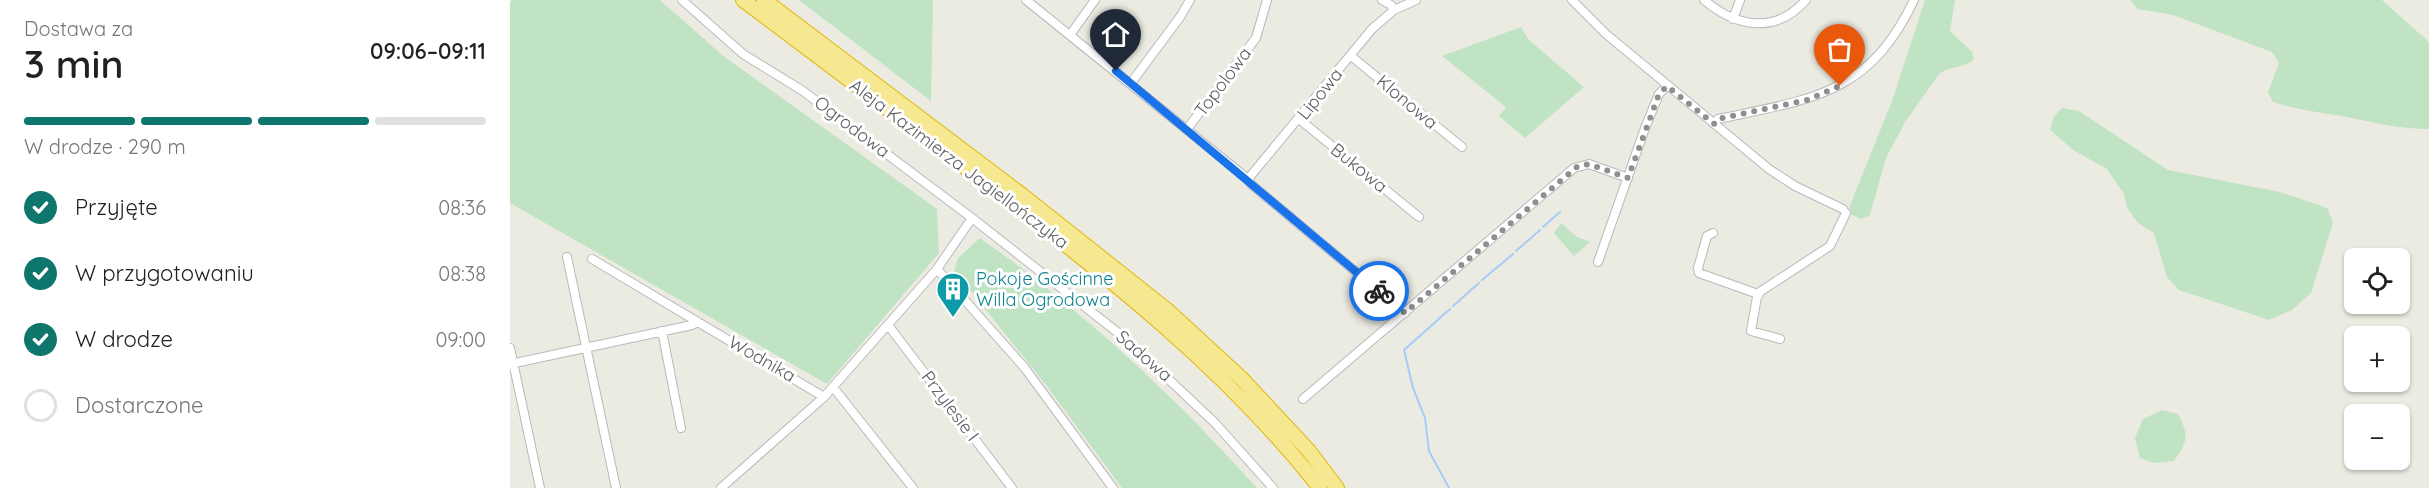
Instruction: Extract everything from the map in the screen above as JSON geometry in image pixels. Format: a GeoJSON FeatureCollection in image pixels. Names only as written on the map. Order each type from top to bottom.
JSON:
{"type":"FeatureCollection","features":[{"type":"Feature","properties":{"kind":"highway","name":"Aleja Kazimierza Jagiellończyka"},"geometry":{"type":"LineString","coordinates":[[743,0],[1034,220],[1164,324],[1236,391],[1320,488]]}},
{"type":"Feature","properties":{"kind":"highway","name":"Aleja Kazimierza Jagiellończyka"},"geometry":{"type":"LineString","coordinates":[[764,0],[1022,195],[1167,310],[1242,379],[1309,452],[1337,488]]}},
{"type":"Feature","properties":{"kind":"street","name":"Ogrodowa"},"geometry":{"type":"LineString","coordinates":[[682,0],[743,54],[803,91],[972,218]]}},
{"type":"Feature","properties":{"kind":"street"},"geometry":{"type":"LineString","coordinates":[[1026,0],[1131,82],[1405,313]]}},
{"type":"Feature","properties":{"kind":"street"},"geometry":{"type":"LineString","coordinates":[[1070,35],[1095,0]]}},
{"type":"Feature","properties":{"kind":"street"},"geometry":{"type":"LineString","coordinates":[[1131,82],[1180,17],[1190,0]]}},
{"type":"Feature","properties":{"kind":"street","name":"Topolowa"},"geometry":{"type":"LineString","coordinates":[[1187,129],[1256,38],[1267,0]]}},
{"type":"Feature","properties":{"kind":"street"},"geometry":{"type":"LineString","coordinates":[[1382,0],[1391,5],[1394,10]]}},
{"type":"Feature","properties":{"kind":"street","name":"Lipowa"},"geometry":{"type":"LineString","coordinates":[[1248,179],[1372,29],[1394,10],[1416,0]]}},
{"type":"Feature","properties":{"kind":"street"},"geometry":{"type":"LineString","coordinates":[[1572,0],[1595,25],[1769,170],[1844,211],[1830,246],[1758,294],[1750,329],[1753,333],[1780,339]]}},
{"type":"Feature","properties":{"kind":"street"},"geometry":{"type":"LineString","coordinates":[[1704,0],[1719,13],[1733,19],[1760,24],[1774,22],[1787,16],[1806,0]]}},
{"type":"Feature","properties":{"kind":"street"},"geometry":{"type":"LineString","coordinates":[[1733,19],[1740,0]]}},
{"type":"Feature","properties":{"kind":"street"},"geometry":{"type":"LineString","coordinates":[[1714,124],[1718,119],[1807,100],[1852,80],[1873,62],[1895,36],[1914,0]]}},
{"type":"Feature","properties":{"kind":"street","name":"Klonowa"},"geometry":{"type":"LineString","coordinates":[[1351,56],[1462,147]]}},
{"type":"Feature","properties":{"kind":"street"},"geometry":{"type":"LineString","coordinates":[[1598,261],[1659,94],[1667,86]]}},
{"type":"Feature","properties":{"kind":"street","name":"Bukowa"},"geometry":{"type":"LineString","coordinates":[[1299,119],[1419,217]]}},
{"type":"Feature","properties":{"kind":"street"},"geometry":{"type":"LineString","coordinates":[[1303,399],[1574,168],[1589,164],[1628,178]]}},
{"type":"Feature","properties":{"kind":"street"},"geometry":{"type":"LineString","coordinates":[[721,488],[824,397],[937,269],[972,218]]}},
{"type":"Feature","properties":{"kind":"street","name":"Sadowa"},"geometry":{"type":"LineString","coordinates":[[972,218],[1134,346],[1215,423],[1273,488]]}},
{"type":"Feature","properties":{"kind":"street"},"geometry":{"type":"LineString","coordinates":[[1713,233],[1707,236],[1698,268],[1699,273],[1758,294]]}},
{"type":"Feature","properties":{"kind":"street"},"geometry":{"type":"LineString","coordinates":[[567,257],[616,488]]}},
{"type":"Feature","properties":{"kind":"street","name":"Wodnika"},"geometry":{"type":"LineString","coordinates":[[592,259],[824,397]]}},
{"type":"Feature","properties":{"kind":"street"},"geometry":{"type":"LineString","coordinates":[[937,269],[1024,367],[1113,488]]}},
{"type":"Feature","properties":{"kind":"street"},"geometry":{"type":"LineString","coordinates":[[512,364],[692,326],[698,322]]}},
{"type":"Feature","properties":{"kind":"street","name":"Przylesie I"},"geometry":{"type":"LineString","coordinates":[[888,325],[1012,488]]}},
{"type":"Feature","properties":{"kind":"street"},"geometry":{"type":"LineString","coordinates":[[662,331],[681,428]]}},
{"type":"Feature","properties":{"kind":"street"},"geometry":{"type":"LineString","coordinates":[[510,348],[540,488]]}},
{"type":"Feature","properties":{"kind":"street"},"geometry":{"type":"LineString","coordinates":[[833,387],[913,488]]}},
{"type":"Feature","properties":{"kind":"green space"},"geometry":{"type":"Polygon","coordinates":[[[512,0],[660,0],[722,55],[937,209],[939,253],[827,384],[510,203],[510,3],[512,0]]]}},
{"type":"Feature","properties":{"kind":"green space"},"geometry":{"type":"Polygon","coordinates":[[[799,0],[933,0],[931,101],[799,0]]]}},
{"type":"Feature","properties":{"kind":"green space"},"geometry":{"type":"Polygon","coordinates":[[[1925,0],[1955,0],[1950,31],[1972,52],[1974,60],[1940,73],[1905,122],[1886,158],[1870,215],[1861,219],[1852,215],[1849,208],[1892,101],[1925,0]]]}},
{"type":"Feature","properties":{"kind":"green space"},"geometry":{"type":"Polygon","coordinates":[[[2130,0],[2382,0],[2429,42],[2429,129],[2385,125],[2273,102],[2268,92],[2279,63],[2272,52],[2173,15],[2138,9],[2130,0]]]}},
{"type":"Feature","properties":{"kind":"green space"},"geometry":{"type":"Polygon","coordinates":[[[1521,27],[1529,40],[1584,87],[1525,138],[1499,116],[1506,107],[1442,56],[1521,27]]]}},
{"type":"Feature","properties":{"kind":"green space"},"geometry":{"type":"Polygon","coordinates":[[[2062,108],[2079,111],[2168,170],[2280,192],[2327,208],[2333,223],[2311,293],[2292,310],[2269,320],[2179,290],[2167,277],[2154,233],[2138,223],[2127,208],[2124,194],[2107,169],[2073,150],[2050,130],[2054,116],[2062,108]]]}},
{"type":"Feature","properties":{"kind":"green space"},"geometry":{"type":"Polygon","coordinates":[[[1561,223],[1577,237],[1590,242],[1574,256],[1554,233],[1561,223]]]}},
{"type":"Feature","properties":{"kind":"green space"},"geometry":{"type":"Polygon","coordinates":[[[980,238],[1018,265],[1126,355],[1193,420],[1257,488],[1122,488],[1046,385],[954,270],[958,258],[980,238]]]}},
{"type":"Feature","properties":{"kind":"green space"},"geometry":{"type":"Polygon","coordinates":[[[2162,410],[2178,414],[2184,427],[2185,438],[2174,461],[2154,463],[2140,458],[2135,438],[2143,419],[2162,410]]]}},
{"type":"Feature","properties":{"kind":"waterway"},"geometry":{"type":"LineString","coordinates":[[1543,227],[1560,212]]}},
{"type":"Feature","properties":{"kind":"waterway"},"geometry":{"type":"LineString","coordinates":[[1516,251],[1540,230]]}},
{"type":"Feature","properties":{"kind":"waterway"},"geometry":{"type":"LineString","coordinates":[[1482,280],[1513,254]]}},
{"type":"Feature","properties":{"kind":"waterway"},"geometry":{"type":"LineString","coordinates":[[1453,306],[1479,283]]}},
{"type":"Feature","properties":{"kind":"waterway"},"geometry":{"type":"LineString","coordinates":[[1449,488],[1429,451],[1425,418],[1413,388],[1404,350],[1450,309]]}},
{"type":"Feature","properties":{"kind":"way so far"},"geometry":{"type":"LineString","coordinates":[[1379,291],[1405,313],[1578,166],[1589,164],[1628,178],[1659,94],[1667,86],[1714,124],[1718,119],[1807,100],[1840,86]]}},
{"type":"Feature","properties":{"kind":"place","name":"Pokoje Gościnne Willa Ogrodowa"},"geometry":{"type":"Point","coordinates":[953,318]}},
{"type":"Feature","properties":{"kind":"route"},"geometry":{"type":"LineString","coordinates":[[1116,71],[1248,179],[1252,185],[1379,291]]}}]}
